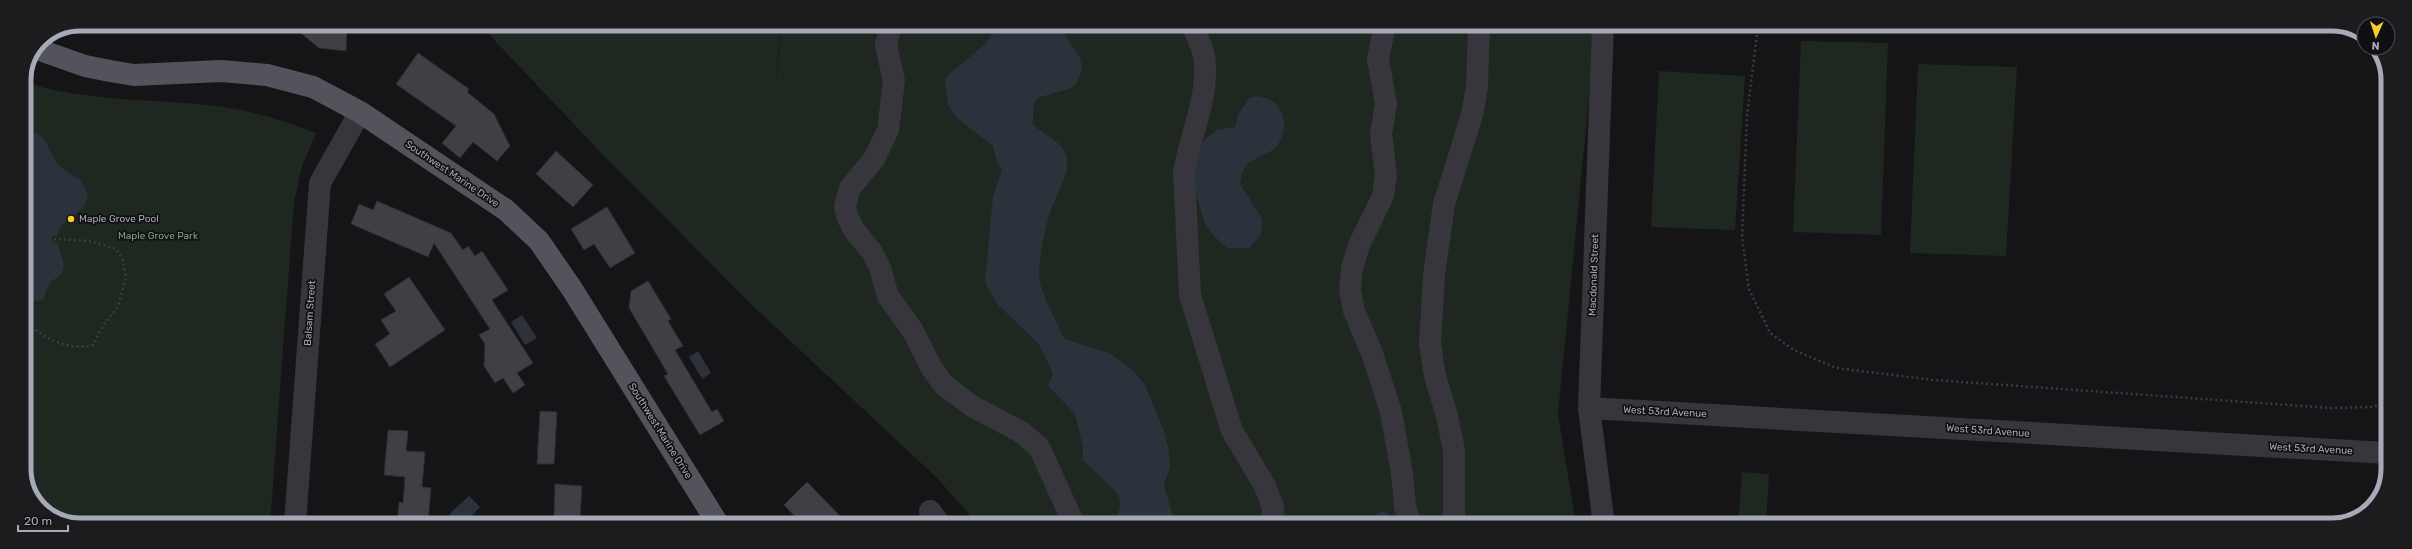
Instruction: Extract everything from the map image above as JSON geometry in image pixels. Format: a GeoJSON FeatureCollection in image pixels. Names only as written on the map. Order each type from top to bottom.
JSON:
{"type":"FeatureCollection","features":[{"type":"Feature","properties":{"kind":"main road","name":"Southwest Marine Drive"},"geometry":{"type":"LineString","coordinates":[[41,50],[85,66],[134,75],[221,71],[267,75],[313,88],[360,112],[506,210],[540,241],[591,318],[714,518]]}},
{"type":"Feature","properties":{"kind":"street"},"geometry":{"type":"LineString","coordinates":[[889,31],[886,45],[894,81],[888,130],[874,159],[850,188],[845,206],[847,216],[854,230],[872,252],[880,268],[888,296],[913,331],[931,367],[944,385],[972,406],[1021,432],[1039,447],[1071,518]]}},
{"type":"Feature","properties":{"kind":"street"},"geometry":{"type":"LineString","coordinates":[[1195,31],[1204,55],[1205,78],[1204,94],[1186,156],[1184,173],[1190,294],[1232,431],[1265,486],[1273,507],[1272,518]]}},
{"type":"Feature","properties":{"kind":"street"},"geometry":{"type":"LineString","coordinates":[[1383,31],[1378,59],[1386,104],[1381,134],[1386,175],[1383,196],[1359,245],[1352,268],[1350,290],[1354,311],[1372,353],[1391,412],[1402,474],[1405,507],[1409,518]]}},
{"type":"Feature","properties":{"kind":"street"},"geometry":{"type":"LineString","coordinates":[[1454,518],[1454,450],[1447,416],[1435,376],[1430,344],[1434,275],[1444,204],[1472,115],[1477,87],[1479,31]]}},
{"type":"Feature","properties":{"kind":"street","name":"Macdonald Street"},"geometry":{"type":"LineString","coordinates":[[1603,31],[1589,408],[1603,518]]}},
{"type":"Feature","properties":{"kind":"street","name":"Balsam Street"},"geometry":{"type":"LineString","coordinates":[[295,518],[320,183],[360,112]]}},
{"type":"Feature","properties":{"kind":"street","name":"West 53rd Avenue"},"geometry":{"type":"LineString","coordinates":[[1589,408],[2381,453]]}},
{"type":"Feature","properties":{"kind":"path"},"geometry":{"type":"LineString","coordinates":[[1757,31],[1746,116],[1742,237],[1749,289],[1770,333],[1794,350],[1836,368],[1934,380],[2330,408],[2374,407],[2381,403]]}},
{"type":"Feature","properties":{"kind":"path"},"geometry":{"type":"LineString","coordinates":[[31,325],[54,341],[81,349],[93,345],[104,324],[118,307],[126,277],[123,260],[116,250],[89,241],[52,239]]}},
{"type":"Feature","properties":{"kind":"green space"},"geometry":{"type":"Polygon","coordinates":[[[486,31],[780,31],[775,90],[781,31],[1595,31],[1558,414],[1575,518],[973,518],[937,478],[756,309],[604,156],[486,31]]]}},
{"type":"Feature","properties":{"kind":"green space"},"geometry":{"type":"Polygon","coordinates":[[[1801,41],[1888,43],[1881,235],[1793,232],[1801,41]]]}},
{"type":"Feature","properties":{"kind":"green space"},"geometry":{"type":"Polygon","coordinates":[[[1918,64],[2017,67],[2006,256],[1910,253],[1918,64]]]}},
{"type":"Feature","properties":{"kind":"green space"},"geometry":{"type":"Polygon","coordinates":[[[1659,71],[1745,76],[1735,230],[1651,227],[1659,71]]]}},
{"type":"Feature","properties":{"kind":"green space","name":"Maple Grove Park"},"geometry":{"type":"Polygon","coordinates":[[[31,84],[69,93],[92,96],[208,105],[236,109],[276,119],[316,133],[302,166],[294,202],[270,518],[80,518],[64,515],[50,508],[38,494],[31,472],[31,84]]]}},
{"type":"Feature","properties":{"kind":"green space"},"geometry":{"type":"Polygon","coordinates":[[[1742,472],[1769,474],[1766,518],[1739,518],[1742,472]]]}},
{"type":"Feature","properties":{"kind":"shaded area"},"geometry":{"type":"Polygon","coordinates":[[[995,31],[1063,31],[1081,62],[1082,69],[1079,78],[1072,88],[1037,98],[1033,106],[1033,124],[1061,146],[1066,155],[1067,162],[1065,177],[1052,206],[1046,227],[1040,258],[1040,281],[1045,297],[1064,339],[1109,353],[1134,371],[1145,385],[1163,428],[1169,451],[1170,467],[1164,485],[1173,518],[1114,518],[1120,508],[1118,494],[1083,460],[1083,447],[1075,414],[1048,386],[1053,374],[1039,344],[998,305],[985,283],[993,196],[1002,170],[997,162],[993,146],[956,117],[948,105],[945,84],[947,76],[984,45],[995,31]]]}},
{"type":"Feature","properties":{"kind":"shaded area"},"geometry":{"type":"Polygon","coordinates":[[[1257,96],[1271,100],[1277,105],[1283,117],[1284,130],[1279,143],[1275,148],[1255,159],[1245,167],[1242,175],[1240,184],[1263,220],[1260,236],[1249,248],[1227,248],[1214,236],[1205,224],[1191,176],[1199,148],[1205,139],[1217,130],[1235,127],[1238,115],[1249,98],[1257,96]]]}},
{"type":"Feature","properties":{"kind":"shaded area"},"geometry":{"type":"Polygon","coordinates":[[[31,132],[38,134],[46,142],[59,165],[79,179],[88,195],[86,203],[82,208],[64,223],[57,236],[52,236],[52,243],[57,243],[63,260],[63,270],[57,278],[50,282],[43,299],[33,302],[31,301],[31,132]]]}},
{"type":"Feature","properties":{"kind":"shaded area"},"geometry":{"type":"Polygon","coordinates":[[[522,315],[537,338],[525,345],[511,322],[522,315]]]}},
{"type":"Feature","properties":{"kind":"shaded area"},"geometry":{"type":"Polygon","coordinates":[[[698,351],[711,373],[702,379],[689,357],[698,351]]]}},
{"type":"Feature","properties":{"kind":"shaded area"},"geometry":{"type":"Polygon","coordinates":[[[469,496],[480,507],[470,518],[451,518],[450,513],[469,496]]]}},
{"type":"Feature","properties":{"kind":"shaded area"},"geometry":{"type":"Polygon","coordinates":[[[1385,511],[1391,518],[1374,518],[1380,512],[1385,511]]]}},
{"type":"Feature","properties":{"kind":"building"},"geometry":{"type":"Polygon","coordinates":[[[298,31],[347,31],[346,51],[319,48],[298,31]]]}},
{"type":"Feature","properties":{"kind":"building"},"geometry":{"type":"Polygon","coordinates":[[[418,53],[469,89],[467,92],[494,114],[510,146],[497,161],[473,142],[460,158],[442,143],[456,126],[396,84],[418,53]]]}},
{"type":"Feature","properties":{"kind":"building"},"geometry":{"type":"Polygon","coordinates":[[[556,151],[593,185],[573,207],[536,174],[556,151]]]}},
{"type":"Feature","properties":{"kind":"building"},"geometry":{"type":"Polygon","coordinates":[[[377,201],[451,233],[463,250],[468,246],[475,256],[482,251],[508,290],[492,300],[533,363],[517,373],[525,385],[513,393],[503,378],[495,383],[484,366],[485,344],[479,335],[490,329],[434,243],[428,257],[351,224],[359,204],[373,210],[377,201]]]}},
{"type":"Feature","properties":{"kind":"building"},"geometry":{"type":"Polygon","coordinates":[[[607,207],[635,253],[610,268],[594,244],[584,250],[571,229],[607,207]]]}},
{"type":"Feature","properties":{"kind":"building"},"geometry":{"type":"Polygon","coordinates":[[[409,277],[445,330],[390,367],[375,344],[390,334],[381,320],[396,311],[384,294],[409,277]]]}},
{"type":"Feature","properties":{"kind":"building"},"geometry":{"type":"Polygon","coordinates":[[[648,281],[671,319],[668,321],[683,346],[675,350],[712,412],[717,409],[724,421],[700,435],[664,376],[668,374],[629,308],[631,291],[648,281]]]}},
{"type":"Feature","properties":{"kind":"building"},"geometry":{"type":"Polygon","coordinates":[[[540,411],[557,412],[554,464],[537,464],[540,411]]]}},
{"type":"Feature","properties":{"kind":"building"},"geometry":{"type":"Polygon","coordinates":[[[388,430],[408,431],[406,451],[425,452],[422,487],[431,488],[428,518],[398,518],[399,502],[403,503],[405,477],[384,475],[388,430]]]}},
{"type":"Feature","properties":{"kind":"building"},"geometry":{"type":"Polygon","coordinates":[[[807,482],[842,518],[796,518],[784,505],[807,482]]]}},
{"type":"Feature","properties":{"kind":"building"},"geometry":{"type":"Polygon","coordinates":[[[555,484],[582,486],[580,518],[554,517],[555,484]]]}},
{"type":"Feature","properties":{"kind":"place","name":"Maple Grove Pool"},"geometry":{"type":"Point","coordinates":[71,219]}}]}
